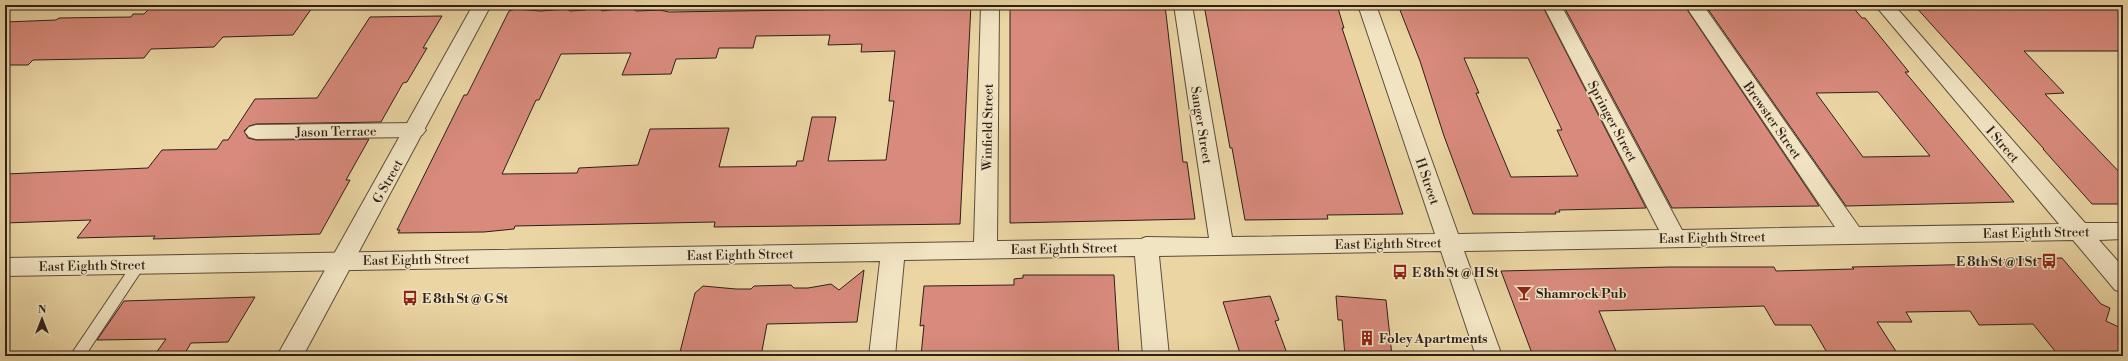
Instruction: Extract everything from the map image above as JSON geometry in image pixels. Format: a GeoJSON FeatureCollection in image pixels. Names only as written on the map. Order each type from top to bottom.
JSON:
{"type":"FeatureCollection","features":[{"type":"Feature","properties":{"kind":"street","name":"G Street"},"geometry":{"type":"LineString","coordinates":[[290,356],[344,260],[482,5]]}},
{"type":"Feature","properties":{"kind":"street","name":"Winfield Street"},"geometry":{"type":"LineString","coordinates":[[985,249],[990,5]]}},
{"type":"Feature","properties":{"kind":"street","name":"Sanger Street"},"geometry":{"type":"LineString","coordinates":[[1183,5],[1222,245]]}},
{"type":"Feature","properties":{"kind":"street","name":"H Street"},"geometry":{"type":"LineString","coordinates":[[1367,5],[1489,356]]}},
{"type":"Feature","properties":{"kind":"street","name":"Springer Street"},"geometry":{"type":"LineString","coordinates":[[1552,5],[1675,238]]}},
{"type":"Feature","properties":{"kind":"street","name":"Brewster Street"},"geometry":{"type":"LineString","coordinates":[[1694,5],[1852,235]]}},
{"type":"Feature","properties":{"kind":"street","name":"I Street"},"geometry":{"type":"LineString","coordinates":[[1884,5],[2123,283]]}},
{"type":"Feature","properties":{"kind":"street","name":"Jason Terrace"},"geometry":{"type":"LineString","coordinates":[[256,132],[415,130]]}},
{"type":"Feature","properties":{"kind":"street","name":"East Eighth Street"},"geometry":{"type":"LineString","coordinates":[[5,267],[1146,246],[2123,231]]}},
{"type":"Feature","properties":{"kind":"street"},"geometry":{"type":"LineString","coordinates":[[1146,246],[1156,356]]}},
{"type":"Feature","properties":{"kind":"street"},"geometry":{"type":"LineString","coordinates":[[882,356],[893,251]]}},
{"type":"Feature","properties":{"kind":"lane"},"geometry":{"type":"LineString","coordinates":[[77,356],[139,264]]}},
{"type":"Feature","properties":{"kind":"building"},"geometry":{"type":"Polygon","coordinates":[[[201,5],[314,5],[293,35],[223,37],[214,47],[151,49],[144,58],[33,60],[28,65],[5,65],[5,22],[56,20],[59,18],[131,17],[133,14],[144,14],[149,9],[198,8],[201,5]]]}},
{"type":"Feature","properties":{"kind":"building"},"geometry":{"type":"Polygon","coordinates":[[[868,5],[971,5],[960,224],[714,227],[715,222],[515,226],[514,229],[484,232],[398,233],[400,230],[397,230],[464,95],[467,95],[509,11],[515,9],[541,11],[567,9],[570,11],[600,8],[602,11],[631,7],[636,11],[660,10],[669,12],[867,9],[868,5]],[[830,35],[756,36],[753,48],[719,48],[716,58],[676,59],[671,74],[622,75],[631,53],[561,54],[539,100],[536,100],[502,174],[577,173],[579,168],[638,165],[650,129],[729,128],[719,167],[796,166],[797,161],[803,161],[812,117],[836,117],[828,161],[886,160],[894,101],[889,101],[895,51],[861,52],[862,44],[828,45],[830,35]]]}},
{"type":"Feature","properties":{"kind":"building"},"geometry":{"type":"Polygon","coordinates":[[[1010,5],[1165,5],[1183,162],[1187,162],[1195,219],[1010,223],[1010,5]]]}},
{"type":"Feature","properties":{"kind":"building"},"geometry":{"type":"Polygon","coordinates":[[[1204,5],[1337,5],[1344,28],[1342,28],[1403,214],[1327,215],[1328,219],[1245,220],[1232,148],[1230,148],[1204,5]]]}},
{"type":"Feature","properties":{"kind":"building"},"geometry":{"type":"Polygon","coordinates":[[[1398,5],[1542,5],[1646,208],[1559,210],[1560,212],[1555,212],[1556,214],[1473,214],[1444,136],[1420,61],[1398,5]],[[1464,58],[1479,93],[1476,93],[1511,177],[1578,176],[1557,130],[1562,130],[1528,58],[1464,58]]]}},
{"type":"Feature","properties":{"kind":"building"},"geometry":{"type":"Polygon","coordinates":[[[1563,5],[1684,5],[1819,206],[1672,208],[1563,5]]]}},
{"type":"Feature","properties":{"kind":"building"},"geometry":{"type":"Polygon","coordinates":[[[1705,5],[1851,5],[1862,18],[1865,18],[1909,72],[1905,72],[2014,202],[1846,206],[1705,5]],[[1878,92],[1816,93],[1863,157],[1930,156],[1878,92]]]}},
{"type":"Feature","properties":{"kind":"building"},"geometry":{"type":"Polygon","coordinates":[[[1914,5],[2123,5],[2123,51],[2024,51],[2064,93],[2045,94],[2123,176],[2123,204],[2092,204],[1914,5]]]}},
{"type":"Feature","properties":{"kind":"building"},"geometry":{"type":"Polygon","coordinates":[[[442,16],[423,48],[427,48],[407,82],[403,83],[381,122],[256,124],[249,126],[244,131],[248,138],[256,140],[369,139],[346,180],[350,180],[320,234],[153,239],[155,236],[77,238],[91,220],[5,223],[5,174],[148,168],[162,150],[217,149],[223,140],[228,140],[255,99],[317,98],[370,17],[442,16]]]}},
{"type":"Feature","properties":{"kind":"building"},"geometry":{"type":"Polygon","coordinates":[[[2062,258],[2101,304],[2110,308],[2106,321],[2123,329],[2123,356],[2059,356],[2033,324],[1979,325],[1970,311],[1906,312],[1912,322],[1877,322],[1899,356],[1829,356],[1811,325],[1775,325],[1764,306],[1599,311],[1618,356],[1533,356],[1501,271],[1670,267],[1774,267],[1776,271],[1854,269],[1852,267],[1989,264],[1986,260],[2062,258]]]}},
{"type":"Feature","properties":{"kind":"building"},"geometry":{"type":"Polygon","coordinates":[[[864,270],[857,322],[767,324],[761,356],[679,356],[695,293],[703,286],[751,289],[754,286],[791,285],[794,288],[808,288],[831,284],[839,290],[864,270]]]}},
{"type":"Feature","properties":{"kind":"building"},"geometry":{"type":"Polygon","coordinates":[[[1023,275],[1114,275],[1119,356],[921,356],[924,325],[920,326],[924,286],[1014,285],[1014,279],[1023,278],[1023,275]]]}},
{"type":"Feature","properties":{"kind":"building"},"geometry":{"type":"Polygon","coordinates":[[[1270,296],[1279,320],[1275,321],[1288,356],[1241,356],[1223,302],[1270,296]]]}},
{"type":"Feature","properties":{"kind":"building","name":"Foley Apartments"},"geometry":{"type":"Polygon","coordinates":[[[1336,296],[1386,300],[1392,356],[1345,356],[1342,320],[1338,320],[1336,296]]]}},
{"type":"Feature","properties":{"kind":"building"},"geometry":{"type":"Polygon","coordinates":[[[255,297],[228,342],[191,343],[185,353],[156,353],[166,339],[97,340],[124,301],[255,297]]]}},
{"type":"Feature","properties":{"kind":"place","name":"E 8th St @ I St"},"geometry":{"type":"Point","coordinates":[2049,261]}},
{"type":"Feature","properties":{"kind":"place","name":"E 8th St @ H St"},"geometry":{"type":"Point","coordinates":[1400,272]}},
{"type":"Feature","properties":{"kind":"place","name":"Shamrock Pub"},"geometry":{"type":"Point","coordinates":[1524,293]}},
{"type":"Feature","properties":{"kind":"place","name":"E 8th St @ G St"},"geometry":{"type":"Point","coordinates":[410,298]}},
{"type":"Feature","properties":{"kind":"place","name":"Foley Apartments"},"geometry":{"type":"Point","coordinates":[1367,338]}}]}
